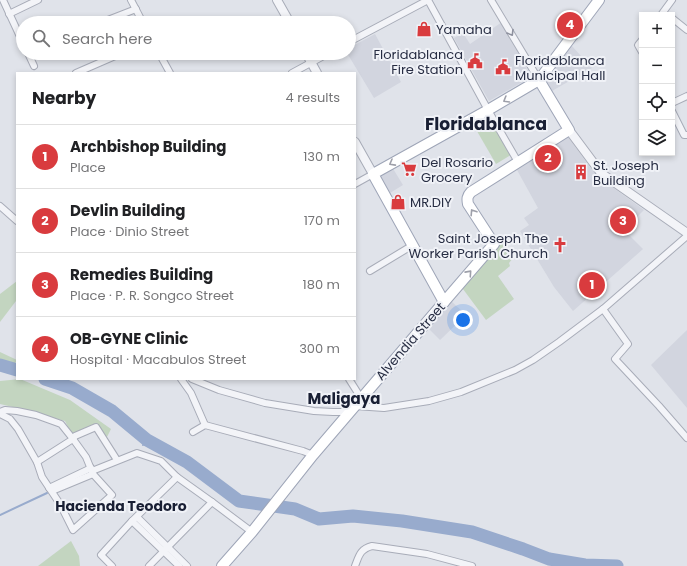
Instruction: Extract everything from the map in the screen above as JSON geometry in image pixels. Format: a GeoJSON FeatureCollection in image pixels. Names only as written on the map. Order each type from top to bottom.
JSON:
{"type":"FeatureCollection","features":[{"type":"Feature","properties":{"kind":"main road"},"geometry":{"type":"LineString","coordinates":[[444,302],[373,174],[539,80],[599,0]]}},
{"type":"Feature","properties":{"kind":"main road"},"geometry":{"type":"LineString","coordinates":[[518,162],[569,130],[539,80]]}},
{"type":"Feature","properties":{"kind":"main road","name":"Alvendia Street"},"geometry":{"type":"LineString","coordinates":[[222,566],[255,529],[313,455],[494,244],[468,204],[467,198],[471,192],[518,162]]}},
{"type":"Feature","properties":{"kind":"street"},"geometry":{"type":"LineString","coordinates":[[3,0],[16,28]]}},
{"type":"Feature","properties":{"kind":"street"},"geometry":{"type":"LineString","coordinates":[[9,14],[38,0]]}},
{"type":"Feature","properties":{"kind":"street"},"geometry":{"type":"LineString","coordinates":[[131,0],[140,16]]}},
{"type":"Feature","properties":{"kind":"street"},"geometry":{"type":"LineString","coordinates":[[277,0],[286,16]]}},
{"type":"Feature","properties":{"kind":"street"},"geometry":{"type":"LineString","coordinates":[[356,38],[428,0],[518,162]]}},
{"type":"Feature","properties":{"kind":"street"},"geometry":{"type":"LineString","coordinates":[[491,0],[539,80]]}},
{"type":"Feature","properties":{"kind":"street"},"geometry":{"type":"LineString","coordinates":[[665,12],[672,0]]}},
{"type":"Feature","properties":{"kind":"street"},"geometry":{"type":"LineString","coordinates":[[118,16],[136,9]]}},
{"type":"Feature","properties":{"kind":"street"},"geometry":{"type":"LineString","coordinates":[[675,20],[687,30]]}},
{"type":"Feature","properties":{"kind":"street"},"geometry":{"type":"LineString","coordinates":[[31,60],[34,66]]}},
{"type":"Feature","properties":{"kind":"street"},"geometry":{"type":"LineString","coordinates":[[78,72],[106,60]]}},
{"type":"Feature","properties":{"kind":"street"},"geometry":{"type":"LineString","coordinates":[[162,60],[168,72]]}},
{"type":"Feature","properties":{"kind":"street"},"geometry":{"type":"LineString","coordinates":[[294,72],[316,60]]}},
{"type":"Feature","properties":{"kind":"street"},"geometry":{"type":"LineString","coordinates":[[312,62],[317,72]]}},
{"type":"Feature","properties":{"kind":"street"},"geometry":{"type":"LineString","coordinates":[[675,102],[687,96]]}},
{"type":"Feature","properties":{"kind":"street"},"geometry":{"type":"LineString","coordinates":[[675,117],[684,136],[687,135]]}},
{"type":"Feature","properties":{"kind":"street"},"geometry":{"type":"LineString","coordinates":[[569,130],[601,172],[687,233]]}},
{"type":"Feature","properties":{"kind":"street"},"geometry":{"type":"LineString","coordinates":[[356,144],[373,174],[356,183]]}},
{"type":"Feature","properties":{"kind":"street"},"geometry":{"type":"LineString","coordinates":[[0,206],[16,220]]}},
{"type":"Feature","properties":{"kind":"street"},"geometry":{"type":"LineString","coordinates":[[194,380],[219,390],[265,403],[314,411],[333,412],[353,408],[384,408],[429,401],[461,392],[514,370],[533,360],[603,309],[687,236]]}},
{"type":"Feature","properties":{"kind":"street"},"geometry":{"type":"LineString","coordinates":[[370,271],[413,246]]}},
{"type":"Feature","properties":{"kind":"street"},"geometry":{"type":"LineString","coordinates":[[603,309],[628,344],[615,359],[687,438]]}},
{"type":"Feature","properties":{"kind":"street"},"geometry":{"type":"LineString","coordinates":[[182,380],[191,393],[205,425]]}},
{"type":"Feature","properties":{"kind":"street"},"geometry":{"type":"LineString","coordinates":[[349,380],[353,408]]}},
{"type":"Feature","properties":{"kind":"street"},"geometry":{"type":"LineString","coordinates":[[5,410],[17,411],[36,415],[61,424],[86,457],[92,471],[112,495],[73,530],[60,504],[42,477],[37,462],[18,429],[10,419],[0,413],[5,410]]}},
{"type":"Feature","properties":{"kind":"street"},"geometry":{"type":"LineString","coordinates":[[193,432],[205,425],[313,455]]}},
{"type":"Feature","properties":{"kind":"street"},"geometry":{"type":"LineString","coordinates":[[37,462],[73,439],[75,436],[96,427],[117,460]]}},
{"type":"Feature","properties":{"kind":"street"},"geometry":{"type":"LineString","coordinates":[[51,490],[117,460],[137,453],[161,461],[177,477],[212,502],[255,529]]}},
{"type":"Feature","properties":{"kind":"street"},"geometry":{"type":"LineString","coordinates":[[112,566],[101,555],[134,519],[177,477]]}},
{"type":"Feature","properties":{"kind":"street"},"geometry":{"type":"LineString","coordinates":[[148,566],[212,502]]}},
{"type":"Feature","properties":{"kind":"street"},"geometry":{"type":"LineString","coordinates":[[134,519],[166,549],[187,566]]}},
{"type":"Feature","properties":{"kind":"street"},"geometry":{"type":"LineString","coordinates":[[355,566],[363,550],[372,546],[391,550],[427,554],[472,566]]}},
{"type":"Feature","properties":{"kind":"street"},"geometry":{"type":"LineString","coordinates":[[166,549],[179,566]]}},
{"type":"Feature","properties":{"kind":"shaded area"},"geometry":{"type":"Polygon","coordinates":[[[502,22],[531,77],[489,101],[454,38],[463,33],[470,44],[502,22]]]}},
{"type":"Feature","properties":{"kind":"shaded area"},"geometry":{"type":"Polygon","coordinates":[[[375,34],[401,82],[374,98],[351,60],[356,60],[356,44],[375,34]]]}},
{"type":"Feature","properties":{"kind":"shaded area"},"geometry":{"type":"Polygon","coordinates":[[[571,45],[592,68],[552,91],[546,83],[546,79],[571,45]]]}},
{"type":"Feature","properties":{"kind":"shaded area"},"geometry":{"type":"Polygon","coordinates":[[[568,137],[592,170],[601,179],[644,210],[624,230],[643,249],[573,311],[554,287],[520,231],[529,225],[524,218],[538,208],[517,170],[568,137]]]}},
{"type":"Feature","properties":{"kind":"shaded area"},"geometry":{"type":"Polygon","coordinates":[[[392,167],[403,185],[390,193],[379,175],[392,167]]]}},
{"type":"Feature","properties":{"kind":"shaded area"},"geometry":{"type":"Polygon","coordinates":[[[450,300],[466,315],[440,340],[427,327],[450,300]]]}},
{"type":"Feature","properties":{"kind":"shaded area"},"geometry":{"type":"Polygon","coordinates":[[[687,330],[687,408],[651,365],[687,330]]]}},
{"type":"Feature","properties":{"kind":"green space"},"geometry":{"type":"Polygon","coordinates":[[[492,115],[514,153],[496,164],[474,126],[492,115]]]}},
{"type":"Feature","properties":{"kind":"green space"},"geometry":{"type":"Polygon","coordinates":[[[502,243],[513,258],[509,263],[510,266],[498,276],[514,299],[486,320],[460,285],[496,247],[502,243]]]}},
{"type":"Feature","properties":{"kind":"green space"},"geometry":{"type":"Polygon","coordinates":[[[16,282],[16,301],[0,322],[0,294],[16,282]]]}},
{"type":"Feature","properties":{"kind":"green space"},"geometry":{"type":"Polygon","coordinates":[[[0,352],[16,360],[13,367],[0,363],[0,352]]]}},
{"type":"Feature","properties":{"kind":"green space"},"geometry":{"type":"Polygon","coordinates":[[[22,380],[70,400],[111,429],[107,437],[90,427],[83,431],[71,433],[65,421],[0,404],[0,381],[22,380]]]}},
{"type":"Feature","properties":{"kind":"green space"},"geometry":{"type":"Polygon","coordinates":[[[71,541],[79,556],[80,566],[38,566],[71,541]]]}},
{"type":"Feature","properties":{"kind":"waterway"},"geometry":{"type":"LineString","coordinates":[[0,365],[16,370]]}},
{"type":"Feature","properties":{"kind":"waterway"},"geometry":{"type":"LineString","coordinates":[[48,380],[72,388],[112,411],[147,440],[187,462],[239,501],[295,509],[319,519],[353,516],[402,521],[472,532],[549,559],[585,565],[617,566]]}},
{"type":"Feature","properties":{"kind":"waterway"},"geometry":{"type":"LineString","coordinates":[[143,445],[147,440]]}},
{"type":"Feature","properties":{"kind":"waterway"},"geometry":{"type":"LineString","coordinates":[[0,515],[47,493]]}},
{"type":"Feature","properties":{"kind":"place","name":"OB-GYNE Clinic"},"geometry":{"type":"Point","coordinates":[570,25]}},
{"type":"Feature","properties":{"kind":"place","name":"Yamaha"},"geometry":{"type":"Point","coordinates":[424,29]}},
{"type":"Feature","properties":{"kind":"place","name":"Floridablanca Fire Station"},"geometry":{"type":"Point","coordinates":[475,61]}},
{"type":"Feature","properties":{"kind":"place","name":"Floridablanca Municipal Hall"},"geometry":{"type":"Point","coordinates":[503,67]}},
{"type":"Feature","properties":{"kind":"place","name":"Devlin Building"},"geometry":{"type":"Point","coordinates":[548,158]}},
{"type":"Feature","properties":{"kind":"place","name":"Del Rosario Grocery"},"geometry":{"type":"Point","coordinates":[409,169]}},
{"type":"Feature","properties":{"kind":"place","name":"St. Joseph Building"},"geometry":{"type":"Point","coordinates":[581,172]}},
{"type":"Feature","properties":{"kind":"place","name":"MR.DIY"},"geometry":{"type":"Point","coordinates":[398,202]}},
{"type":"Feature","properties":{"kind":"place","name":"Remedies Building"},"geometry":{"type":"Point","coordinates":[623,221]}},
{"type":"Feature","properties":{"kind":"place","name":"Saint Joseph The Worker Parish Church"},"geometry":{"type":"Point","coordinates":[560,245]}},
{"type":"Feature","properties":{"kind":"place","name":"Archbishop Building"},"geometry":{"type":"Point","coordinates":[592,285]}},
{"type":"Feature","properties":{"kind":"district","name":"Floridablanca"},"geometry":{"type":"Point","coordinates":[486,124]}},
{"type":"Feature","properties":{"kind":"district","name":"Maligaya"},"geometry":{"type":"Point","coordinates":[344,399]}},
{"type":"Feature","properties":{"kind":"district","name":"Hacienda Teodoro"},"geometry":{"type":"Point","coordinates":[121,506]}}]}
